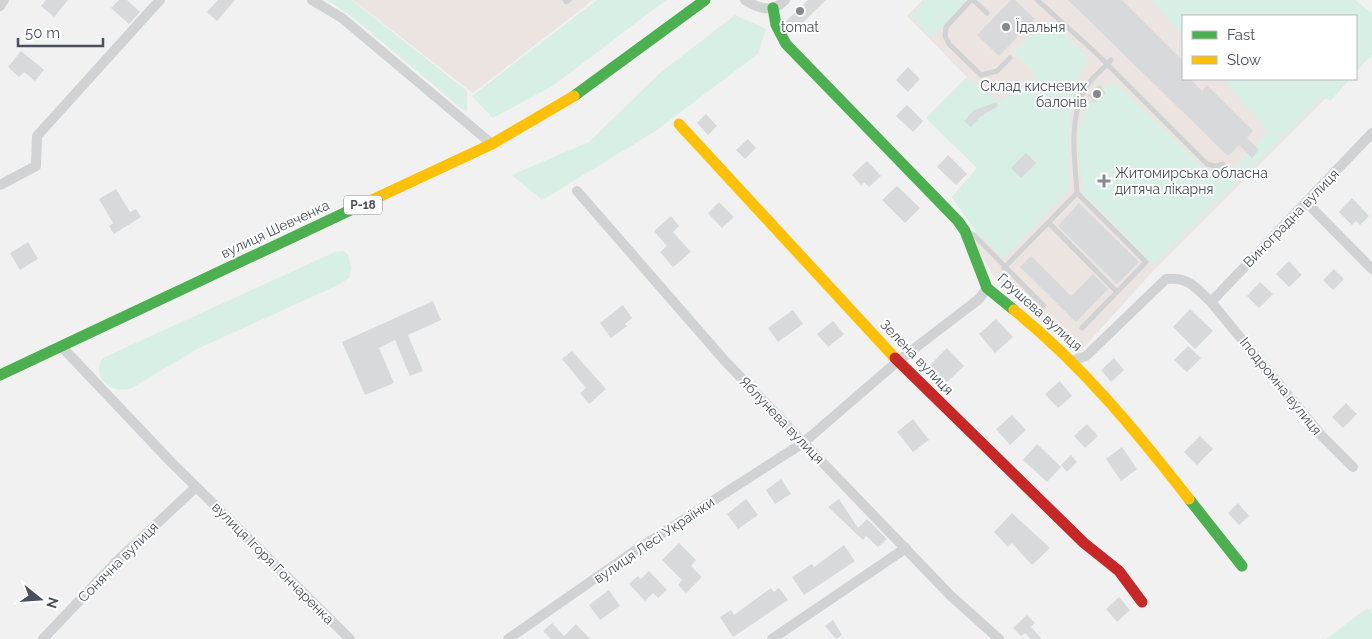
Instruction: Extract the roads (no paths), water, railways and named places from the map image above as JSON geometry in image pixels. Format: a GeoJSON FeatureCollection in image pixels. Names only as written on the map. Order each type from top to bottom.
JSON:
{"type":"FeatureCollection","features":[{"type":"Feature","properties":{"kind":"street"},"geometry":{"type":"LineString","coordinates":[[0,6],[4,0]]}},
{"type":"Feature","properties":{"kind":"street"},"geometry":{"type":"LineString","coordinates":[[0,185],[36,166],[37,136],[160,0]]}},
{"type":"Feature","properties":{"kind":"street"},"geometry":{"type":"LineString","coordinates":[[312,0],[342,18],[492,144]]}},
{"type":"Feature","properties":{"kind":"street","name":"вулиця Шевченка"},"geometry":{"type":"LineString","coordinates":[[0,375],[249,256],[456,163],[492,144],[544,115],[594,83],[705,0]]}},
{"type":"Feature","properties":{"kind":"street"},"geometry":{"type":"LineString","coordinates":[[745,0],[764,9],[773,8],[784,0]]}},
{"type":"Feature","properties":{"kind":"street","name":"Грушева вулиця"},"geometry":{"type":"LineString","coordinates":[[773,8],[776,25],[786,44],[958,221],[965,231],[988,288],[1071,361],[1132,426],[1242,566]]}},
{"type":"Feature","properties":{"kind":"street","name":"Зелена вулиця"},"geometry":{"type":"LineString","coordinates":[[679,124],[898,361],[1084,543],[1119,571],[1142,602]]}},
{"type":"Feature","properties":{"kind":"street","name":"Виноградна вулиця"},"geometry":{"type":"LineString","coordinates":[[1211,302],[1372,133]]}},
{"type":"Feature","properties":{"kind":"street","name":"Яблунева вулиця"},"geometry":{"type":"LineString","coordinates":[[577,191],[665,295],[803,443],[951,596],[999,639]]}},
{"type":"Feature","properties":{"kind":"street"},"geometry":{"type":"LineString","coordinates":[[1306,202],[1372,269]]}},
{"type":"Feature","properties":{"kind":"street","name":"Іподромна вулиця"},"geometry":{"type":"LineString","coordinates":[[1071,361],[1086,356],[1166,279],[1179,278],[1192,283],[1211,302],[1321,435],[1353,467]]}},
{"type":"Feature","properties":{"kind":"street","name":"вулиця Лесі Українки"},"geometry":{"type":"LineString","coordinates":[[508,639],[633,552],[803,443],[898,361],[979,299],[988,288]]}},
{"type":"Feature","properties":{"kind":"street","name":"вулиця Ігоря Гончаренка"},"geometry":{"type":"LineString","coordinates":[[61,346],[196,488],[350,639]]}},
{"type":"Feature","properties":{"kind":"street","name":"Сонячна вулиця"},"geometry":{"type":"LineString","coordinates":[[43,639],[116,562],[196,488]]}},
{"type":"Feature","properties":{"kind":"street"},"geometry":{"type":"LineString","coordinates":[[772,639],[906,548]]}},
{"type":"Feature","properties":{"kind":"lane"},"geometry":{"type":"LineString","coordinates":[[565,0],[566,2],[569,0]]}},
{"type":"Feature","properties":{"kind":"lane"},"geometry":{"type":"LineString","coordinates":[[987,13],[972,0],[946,27],[945,36],[949,44],[981,75],[996,71],[1010,58]]}},
{"type":"Feature","properties":{"kind":"lane"},"geometry":{"type":"LineString","coordinates":[[1037,0],[1109,62],[1207,164],[1215,166],[1223,164]]}},
{"type":"Feature","properties":{"kind":"lane"},"geometry":{"type":"LineString","coordinates":[[1082,328],[1146,262],[1077,193],[1074,121],[1085,88],[1109,62]]}},
{"type":"Feature","properties":{"kind":"lane"},"geometry":{"type":"LineString","coordinates":[[1004,268],[1077,193]]}},
{"type":"Feature","properties":{"kind":"lane"},"geometry":{"type":"LineString","coordinates":[[1049,223],[1117,292]]}},
{"type":"Feature","properties":{"kind":"lane"},"geometry":{"type":"LineString","coordinates":[[965,231],[974,235],[1004,268],[1044,306]]}},
{"type":"Feature","properties":{"kind":"place","name":"tomat"},"geometry":{"type":"Point","coordinates":[800,11]}},
{"type":"Feature","properties":{"kind":"place","name":"Їдальня"},"geometry":{"type":"Point","coordinates":[1006,27]}},
{"type":"Feature","properties":{"kind":"place","name":"Склад кисневих балонів"},"geometry":{"type":"Point","coordinates":[1097,94]}},
{"type":"Feature","properties":{"kind":"place","name":"Житомирська обласна дитяча лікарня"},"geometry":{"type":"Point","coordinates":[1104,181]}}]}
